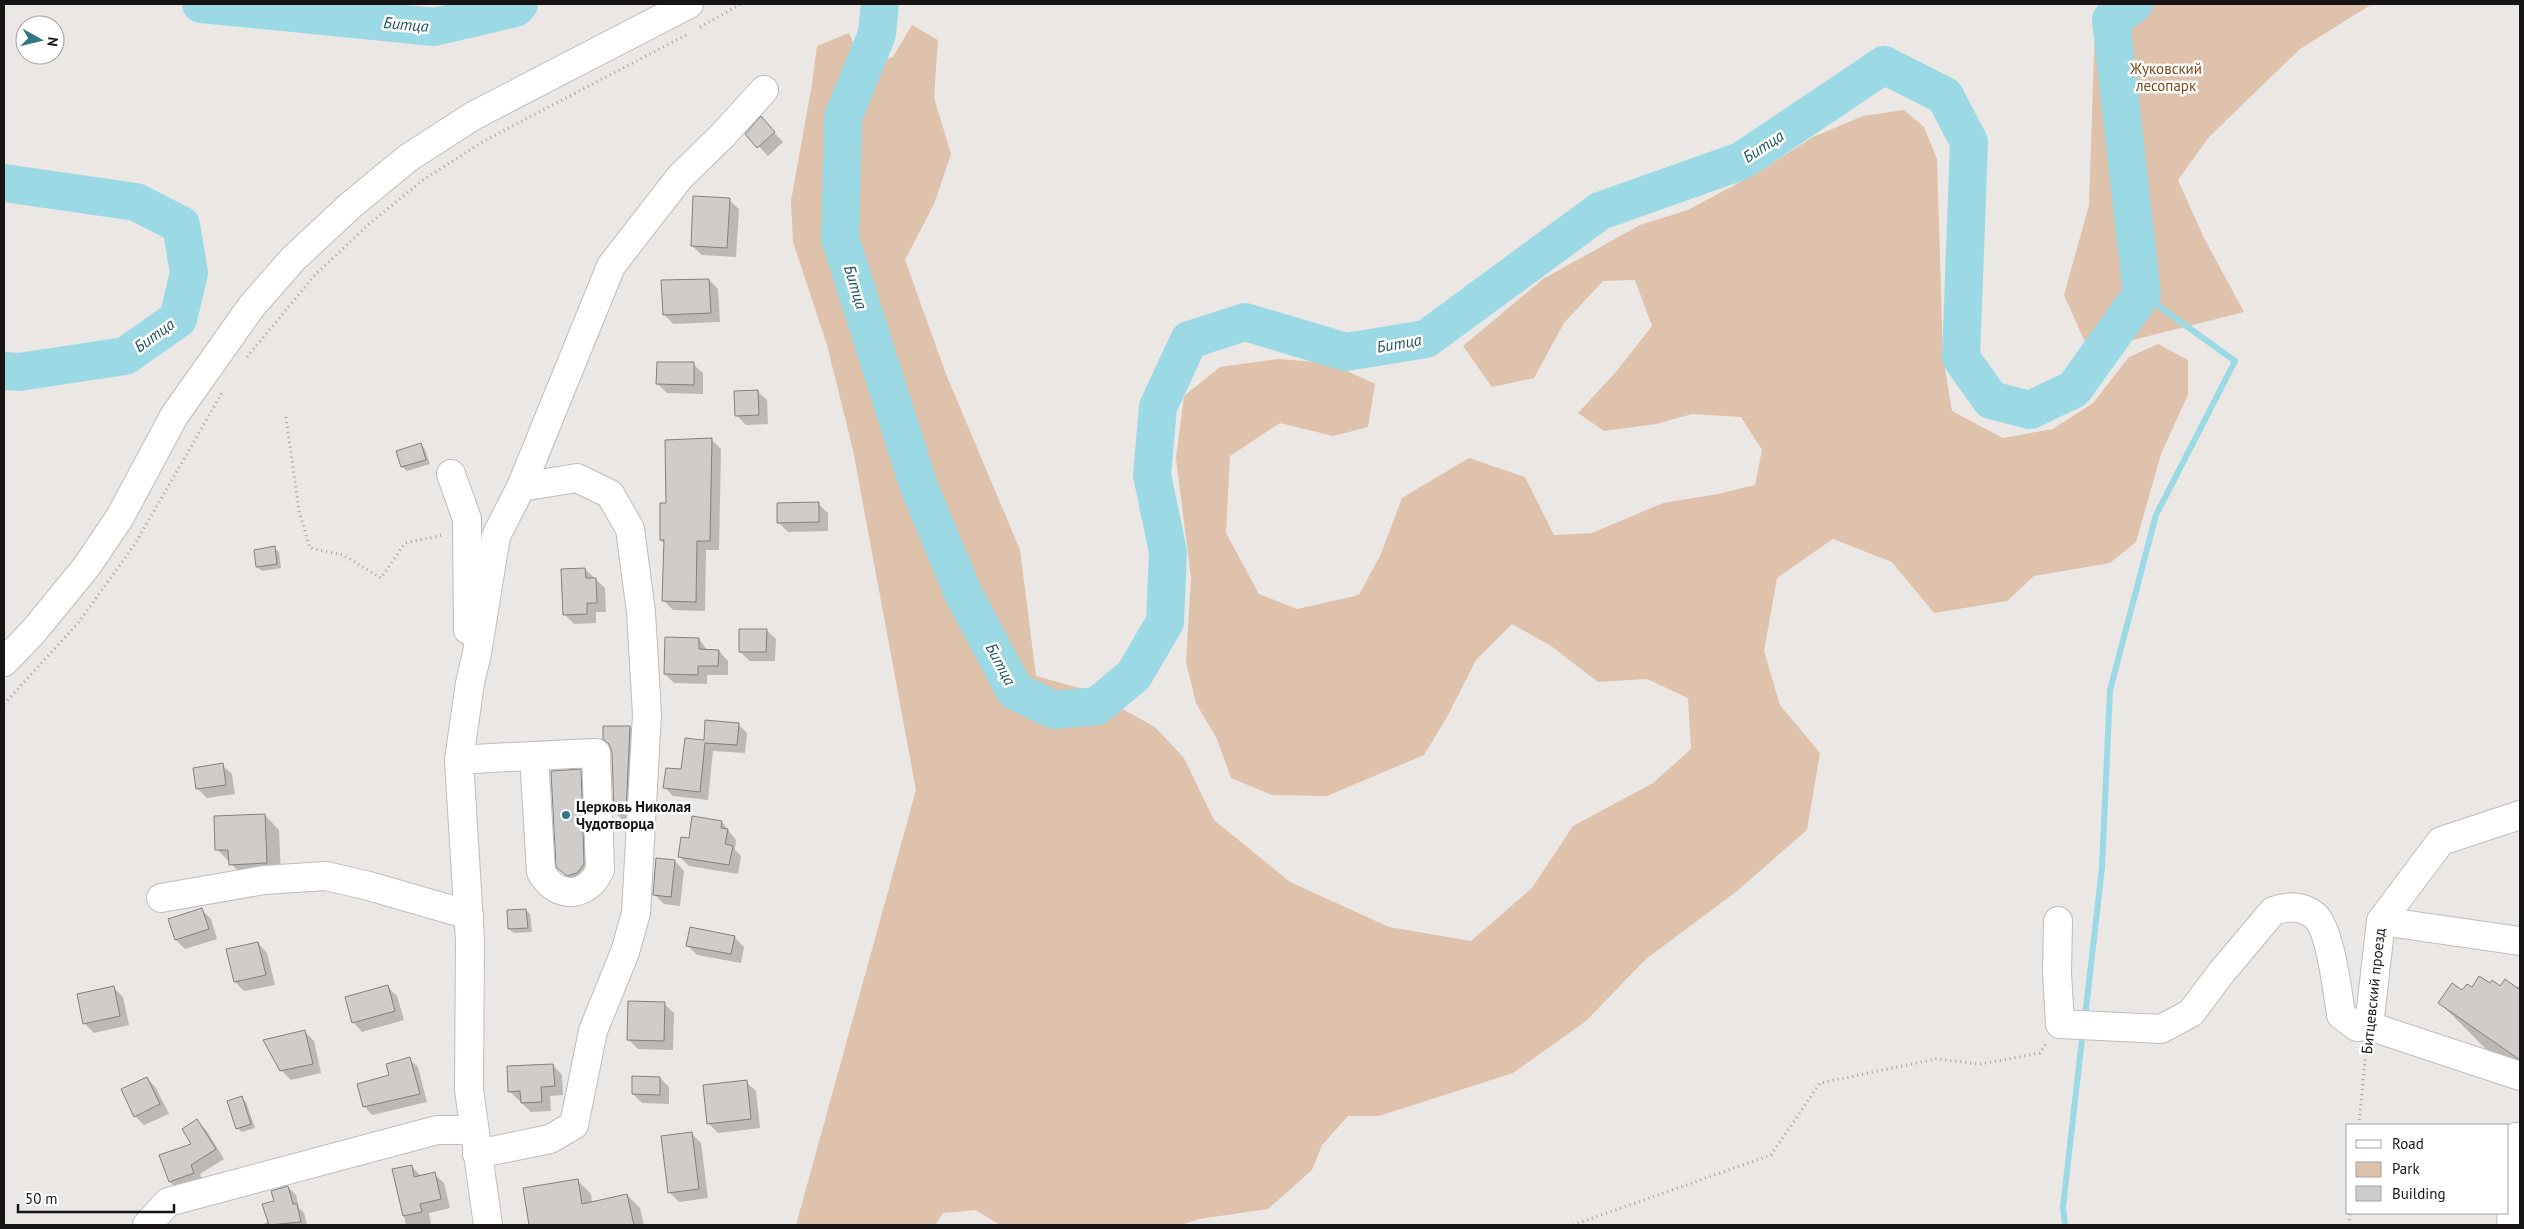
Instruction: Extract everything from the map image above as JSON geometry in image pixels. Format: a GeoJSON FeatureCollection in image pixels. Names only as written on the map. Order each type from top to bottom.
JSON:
{"type":"FeatureCollection","features":[{"type":"Feature","properties":{"kind":"street"},"geometry":{"type":"LineString","coordinates":[[4,662],[33,632],[87,566],[120,517],[174,416],[251,307],[293,259],[350,205],[401,164],[472,116],[694,16]]}},
{"type":"Feature","properties":{"kind":"street"},"geometry":{"type":"LineString","coordinates":[[488,1225],[469,1090],[469,915],[459,760],[470,683],[478,653],[496,536],[521,487],[611,266],[680,177],[722,136],[764,90]]}},
{"type":"Feature","properties":{"kind":"street"},"geometry":{"type":"LineString","coordinates":[[451,474],[466,518],[470,683]]}},
{"type":"Feature","properties":{"kind":"street"},"geometry":{"type":"LineString","coordinates":[[147,1225],[168,1202],[437,1130],[475,1142],[550,1139],[574,1125],[593,1031],[625,952],[636,913],[647,714],[641,612],[630,529],[610,494],[576,478],[521,487]]}},
{"type":"Feature","properties":{"kind":"street"},"geometry":{"type":"LineString","coordinates":[[459,760],[534,756],[596,753],[600,870],[596,878],[581,890],[562,891],[553,887],[541,872],[534,756]]}},
{"type":"Feature","properties":{"kind":"street","name":"Битцевский проезд"},"geometry":{"type":"LineString","coordinates":[[2369,1026],[2380,921],[2440,841],[2520,815]]}},
{"type":"Feature","properties":{"kind":"street"},"geometry":{"type":"LineString","coordinates":[[161,898],[264,880],[326,876],[369,886],[469,915]]}},
{"type":"Feature","properties":{"kind":"street"},"geometry":{"type":"LineString","coordinates":[[2058,921],[2057,973],[2060,1024],[2161,1029],[2191,1013],[2221,973],[2274,911],[2285,907],[2298,908],[2315,916],[2324,931],[2341,1015],[2356,1027],[2369,1026],[2520,1076]]}},
{"type":"Feature","properties":{"kind":"street"},"geometry":{"type":"LineString","coordinates":[[2380,921],[2520,941]]}},
{"type":"Feature","properties":{"kind":"street"},"geometry":{"type":"LineString","coordinates":[[2511,1225],[2516,1137],[2520,1137]]}},
{"type":"Feature","properties":{"kind":"path"},"geometry":{"type":"LineString","coordinates":[[694,16],[741,4]]}},
{"type":"Feature","properties":{"kind":"path"},"geometry":{"type":"LineString","coordinates":[[246,359],[315,276],[368,225],[423,180],[484,141],[690,33]]}},
{"type":"Feature","properties":{"kind":"path"},"geometry":{"type":"LineString","coordinates":[[4,704],[79,622],[136,544],[225,388]]}},
{"type":"Feature","properties":{"kind":"path"},"geometry":{"type":"LineString","coordinates":[[286,416],[299,511],[310,548],[344,555],[381,578],[405,543],[466,531]]}},
{"type":"Feature","properties":{"kind":"path"},"geometry":{"type":"LineString","coordinates":[[1573,1225],[1771,1155],[1820,1083],[1936,1059],[1981,1064],[2040,1053],[2060,1024]]}},
{"type":"Feature","properties":{"kind":"path","name":"Битцевский проезд"},"geometry":{"type":"LineString","coordinates":[[2359,1124],[2369,1026]]}},
{"type":"Feature","properties":{"kind":"green space","name":"Жуковский лесопарк"},"geometry":{"type":"Polygon","coordinates":[[[2098,4],[2372,4],[2300,49],[2209,137],[2178,180],[2204,238],[2244,312],[2089,351],[2064,295],[2089,205],[2095,22],[2098,4]]]}},
{"type":"Feature","properties":{"kind":"green space"},"geometry":{"type":"Polygon","coordinates":[[[912,25],[938,40],[934,98],[951,154],[934,204],[905,260],[946,374],[1020,550],[1036,676],[1090,691],[1155,727],[1184,758],[1214,820],[1290,882],[1389,927],[1471,941],[1532,888],[1573,826],[1653,783],[1691,749],[1688,698],[1647,679],[1598,682],[1551,646],[1512,624],[1476,660],[1447,717],[1424,755],[1327,796],[1272,795],[1231,778],[1217,739],[1196,703],[1186,662],[1191,578],[1176,458],[1184,396],[1220,367],[1278,359],[1330,363],[1375,384],[1368,427],[1333,436],[1280,423],[1230,456],[1226,533],[1259,594],[1297,609],[1359,595],[1381,554],[1402,498],[1469,458],[1525,477],[1554,535],[1592,533],[1663,503],[1718,494],[1755,485],[1762,450],[1741,417],[1692,414],[1656,424],[1604,431],[1578,413],[1615,373],[1652,326],[1635,280],[1603,281],[1564,323],[1534,378],[1492,387],[1463,346],[1543,279],[1640,225],[1688,210],[1757,173],[1813,137],[1863,116],[1904,110],[1924,127],[1937,159],[1943,357],[1952,411],[2003,438],[2053,429],[2093,403],[2129,357],[2158,344],[2188,360],[2188,395],[2161,454],[2136,542],[2110,563],[2034,576],[2007,601],[1934,613],[1892,562],[1833,539],[1777,578],[1764,651],[1780,705],[1820,753],[1807,830],[1737,891],[1646,959],[1586,1021],[1513,1073],[1379,1116],[1348,1116],[1322,1145],[1312,1170],[1268,1209],[1199,1219],[1181,1225],[1000,1225],[976,1210],[943,1213],[935,1225],[796,1225],[916,790],[853,450],[827,345],[793,242],[791,201],[817,46],[849,33],[864,68],[893,57],[912,25]]]}},
{"type":"Feature","properties":{"kind":"building"},"geometry":{"type":"Polygon","coordinates":[[[761,116],[775,132],[757,148],[745,134],[761,116]]]}},
{"type":"Feature","properties":{"kind":"building"},"geometry":{"type":"Polygon","coordinates":[[[693,196],[730,198],[727,248],[691,246],[693,196]]]}},
{"type":"Feature","properties":{"kind":"building"},"geometry":{"type":"Polygon","coordinates":[[[709,279],[711,313],[663,315],[661,280],[709,279]]]}},
{"type":"Feature","properties":{"kind":"building"},"geometry":{"type":"Polygon","coordinates":[[[657,362],[694,362],[694,385],[656,384],[657,362]]]}},
{"type":"Feature","properties":{"kind":"building"},"geometry":{"type":"Polygon","coordinates":[[[758,390],[759,415],[735,416],[734,391],[758,390]]]}},
{"type":"Feature","properties":{"kind":"building"},"geometry":{"type":"Polygon","coordinates":[[[712,438],[710,541],[697,541],[696,602],[662,601],[664,540],[660,540],[660,503],[666,503],[665,440],[712,438]]]}},
{"type":"Feature","properties":{"kind":"building"},"geometry":{"type":"Polygon","coordinates":[[[421,443],[426,460],[401,467],[396,451],[421,443]]]}},
{"type":"Feature","properties":{"kind":"building"},"geometry":{"type":"Polygon","coordinates":[[[819,502],[819,522],[777,523],[777,503],[819,502]]]}},
{"type":"Feature","properties":{"kind":"building"},"geometry":{"type":"Polygon","coordinates":[[[275,546],[277,564],[256,567],[254,550],[275,546]]]}},
{"type":"Feature","properties":{"kind":"building"},"geometry":{"type":"Polygon","coordinates":[[[585,568],[586,578],[596,578],[597,603],[587,603],[587,614],[563,615],[561,569],[585,568]]]}},
{"type":"Feature","properties":{"kind":"building"},"geometry":{"type":"Polygon","coordinates":[[[739,629],[767,629],[766,652],[739,652],[739,629]]]}},
{"type":"Feature","properties":{"kind":"building"},"geometry":{"type":"Polygon","coordinates":[[[665,637],[699,638],[699,649],[719,650],[718,666],[698,666],[698,675],[664,674],[665,637]]]}},
{"type":"Feature","properties":{"kind":"building"},"geometry":{"type":"Polygon","coordinates":[[[705,720],[739,723],[737,745],[705,743],[700,792],[663,788],[666,768],[681,769],[685,738],[704,740],[705,720]]]}},
{"type":"Feature","properties":{"kind":"building"},"geometry":{"type":"Polygon","coordinates":[[[603,726],[630,726],[626,813],[614,813],[612,752],[609,744],[603,739],[603,726]]]}},
{"type":"Feature","properties":{"kind":"building"},"geometry":{"type":"Polygon","coordinates":[[[223,763],[226,785],[196,789],[193,768],[223,763]]]}},
{"type":"Feature","properties":{"kind":"building","name":"Церковь Николая Чудотворца"},"geometry":{"type":"Polygon","coordinates":[[[581,769],[584,864],[577,873],[567,876],[556,867],[551,771],[581,769]]]}},
{"type":"Feature","properties":{"kind":"building"},"geometry":{"type":"Polygon","coordinates":[[[265,814],[267,863],[229,865],[228,850],[215,850],[214,816],[265,814]]]}},
{"type":"Feature","properties":{"kind":"building"},"geometry":{"type":"Polygon","coordinates":[[[692,816],[722,821],[721,828],[728,829],[725,844],[733,846],[729,865],[678,857],[681,837],[689,838],[692,816]]]}},
{"type":"Feature","properties":{"kind":"building"},"geometry":{"type":"Polygon","coordinates":[[[656,858],[675,860],[671,897],[653,895],[656,858]]]}},
{"type":"Feature","properties":{"kind":"building"},"geometry":{"type":"Polygon","coordinates":[[[202,908],[209,929],[175,940],[168,919],[202,908]]]}},
{"type":"Feature","properties":{"kind":"building"},"geometry":{"type":"Polygon","coordinates":[[[526,909],[528,928],[508,929],[507,910],[526,909]]]}},
{"type":"Feature","properties":{"kind":"building"},"geometry":{"type":"Polygon","coordinates":[[[690,927],[735,936],[731,954],[686,946],[690,927]]]}},
{"type":"Feature","properties":{"kind":"building"},"geometry":{"type":"Polygon","coordinates":[[[258,942],[266,975],[234,982],[226,949],[258,942]]]}},
{"type":"Feature","properties":{"kind":"building"},"geometry":{"type":"Polygon","coordinates":[[[2479,976],[2490,983],[2492,980],[2500,986],[2505,979],[2520,990],[2520,1060],[2438,1003],[2452,983],[2462,990],[2467,984],[2472,987],[2479,976]]]}},
{"type":"Feature","properties":{"kind":"building"},"geometry":{"type":"Polygon","coordinates":[[[388,985],[395,1011],[352,1023],[345,997],[388,985]]]}},
{"type":"Feature","properties":{"kind":"building"},"geometry":{"type":"Polygon","coordinates":[[[114,986],[120,1016],[83,1024],[77,994],[114,986]]]}},
{"type":"Feature","properties":{"kind":"building"},"geometry":{"type":"Polygon","coordinates":[[[628,1001],[665,1002],[664,1041],[627,1040],[628,1001]]]}},
{"type":"Feature","properties":{"kind":"building"},"geometry":{"type":"Polygon","coordinates":[[[305,1030],[313,1064],[280,1071],[263,1040],[305,1030]]]}},
{"type":"Feature","properties":{"kind":"building"},"geometry":{"type":"Polygon","coordinates":[[[410,1057],[420,1094],[363,1107],[357,1084],[389,1075],[386,1064],[410,1057]]]}},
{"type":"Feature","properties":{"kind":"building"},"geometry":{"type":"Polygon","coordinates":[[[553,1064],[555,1086],[541,1087],[542,1102],[521,1103],[520,1091],[508,1092],[507,1066],[553,1064]]]}},
{"type":"Feature","properties":{"kind":"building"},"geometry":{"type":"Polygon","coordinates":[[[632,1076],[660,1077],[660,1095],[632,1094],[632,1076]]]}},
{"type":"Feature","properties":{"kind":"building"},"geometry":{"type":"Polygon","coordinates":[[[147,1077],[160,1104],[134,1117],[121,1089],[147,1077]]]}},
{"type":"Feature","properties":{"kind":"building"},"geometry":{"type":"Polygon","coordinates":[[[747,1080],[751,1119],[707,1124],[703,1085],[747,1080]]]}},
{"type":"Feature","properties":{"kind":"building"},"geometry":{"type":"Polygon","coordinates":[[[242,1096],[251,1124],[236,1129],[227,1101],[242,1096]]]}},
{"type":"Feature","properties":{"kind":"building"},"geometry":{"type":"Polygon","coordinates":[[[197,1119],[216,1149],[191,1165],[194,1173],[169,1182],[159,1155],[191,1144],[182,1129],[197,1119]]]}},
{"type":"Feature","properties":{"kind":"building"},"geometry":{"type":"Polygon","coordinates":[[[692,1132],[699,1189],[668,1193],[661,1136],[692,1132]]]}},
{"type":"Feature","properties":{"kind":"building"},"geometry":{"type":"Polygon","coordinates":[[[412,1165],[414,1177],[435,1172],[441,1199],[420,1204],[422,1212],[403,1216],[392,1169],[412,1165]]]}},
{"type":"Feature","properties":{"kind":"building"},"geometry":{"type":"Polygon","coordinates":[[[578,1179],[582,1204],[627,1194],[634,1225],[529,1225],[523,1188],[578,1179]]]}},
{"type":"Feature","properties":{"kind":"building"},"geometry":{"type":"Polygon","coordinates":[[[288,1186],[293,1204],[297,1204],[301,1222],[269,1225],[262,1204],[274,1201],[271,1191],[288,1186]]]}},
{"type":"Feature","properties":{"kind":"waterway","name":"Битца"},"geometry":{"type":"LineString","coordinates":[[201,4],[434,27],[515,8],[519,4]]}},
{"type":"Feature","properties":{"kind":"waterway","name":"Битца"},"geometry":{"type":"LineString","coordinates":[[880,4],[877,34],[843,117],[840,238],[918,484],[963,593],[1015,691],[1054,710],[1097,706],[1134,675],[1165,622],[1168,552],[1152,475],[1158,407],[1189,340],[1245,322],[1346,352],[1426,339],[1600,211],[1741,161],[1884,65],[1945,96],[1969,142],[1961,358],[1991,400],[2030,410],[2074,389],[2142,294],[2111,20],[2134,4]]}},
{"type":"Feature","properties":{"kind":"waterway","name":"Битца"},"geometry":{"type":"LineString","coordinates":[[4,183],[136,202],[181,225],[189,273],[178,319],[125,356],[19,372],[4,371]]}},
{"type":"Feature","properties":{"kind":"waterway"},"geometry":{"type":"LineString","coordinates":[[2085,1018],[2102,867],[2110,690],[2156,515],[2235,361],[2142,294]]}},
{"type":"Feature","properties":{"kind":"waterway"},"geometry":{"type":"LineString","coordinates":[[2065,1225],[2063,1207],[2083,1030]]}},
{"type":"Feature","properties":{"kind":"place","name":"Церковь Николая Чудотворца"},"geometry":{"type":"Point","coordinates":[566,815]}}]}
